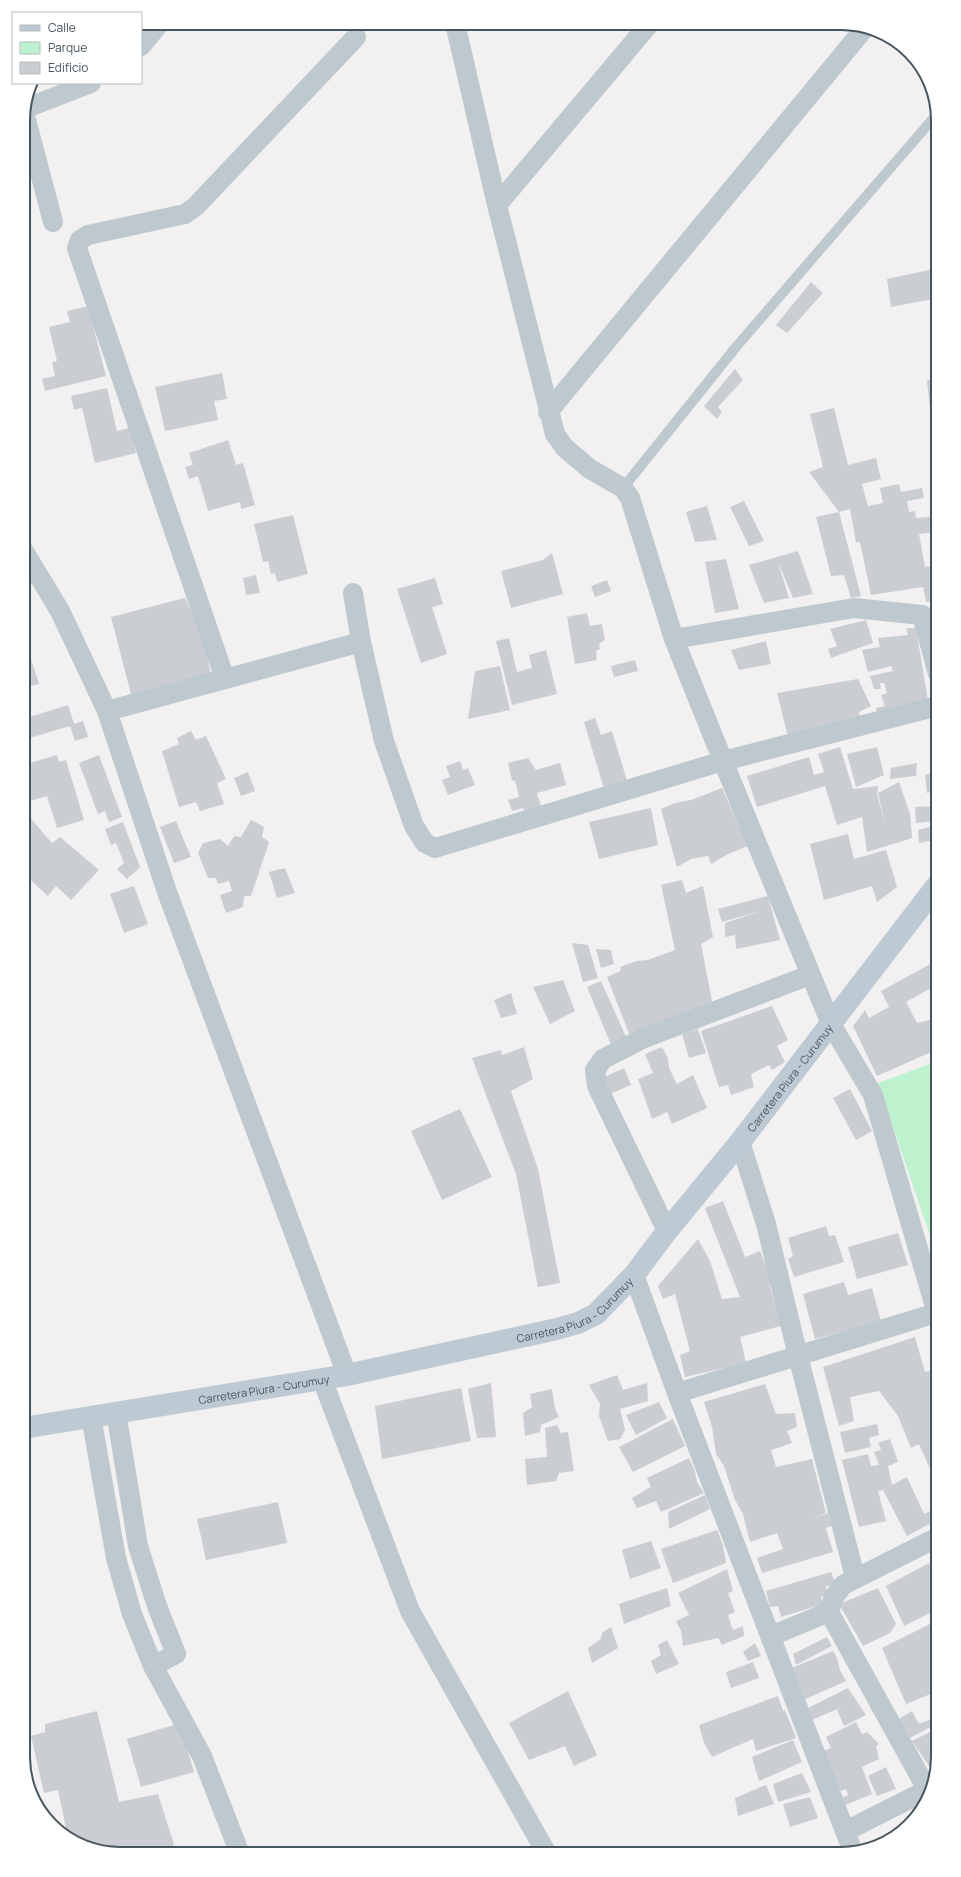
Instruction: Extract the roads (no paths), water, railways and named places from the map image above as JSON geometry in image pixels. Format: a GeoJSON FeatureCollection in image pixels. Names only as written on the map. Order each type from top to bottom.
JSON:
{"type":"FeatureCollection","features":[{"type":"Feature","properties":{"kind":"main road","name":"Carretera Piura - Curumuy"},"geometry":{"type":"LineString","coordinates":[[30,1427],[347,1375],[578,1323],[596,1314],[634,1275],[666,1231],[740,1142],[931,893]]}},
{"type":"Feature","properties":{"kind":"street"},"geometry":{"type":"LineString","coordinates":[[142,45],[154,30]]}},
{"type":"Feature","properties":{"kind":"street"},"geometry":{"type":"LineString","coordinates":[[456,30],[497,205],[548,412],[555,434],[565,448],[590,469],[623,488],[630,498],[674,639],[723,761],[831,1024],[873,1095],[931,1294]]}},
{"type":"Feature","properties":{"kind":"street"},"geometry":{"type":"LineString","coordinates":[[497,205],[644,30]]}},
{"type":"Feature","properties":{"kind":"street"},"geometry":{"type":"LineString","coordinates":[[548,412],[861,33]]}},
{"type":"Feature","properties":{"kind":"street"},"geometry":{"type":"LineString","coordinates":[[225,679],[77,248],[80,240],[88,235],[185,214],[196,206],[356,37]]}},
{"type":"Feature","properties":{"kind":"street"},"geometry":{"type":"LineString","coordinates":[[31,106],[88,84]]}},
{"type":"Feature","properties":{"kind":"street"},"geometry":{"type":"LineString","coordinates":[[30,135],[53,222]]}},
{"type":"Feature","properties":{"kind":"street"},"geometry":{"type":"LineString","coordinates":[[30,562],[60,611],[107,710],[167,892],[347,1375]]}},
{"type":"Feature","properties":{"kind":"street"},"geometry":{"type":"LineString","coordinates":[[353,593],[361,642],[384,741],[414,826],[424,842],[435,848],[723,761],[931,708]]}},
{"type":"Feature","properties":{"kind":"street"},"geometry":{"type":"LineString","coordinates":[[674,639],[854,608],[922,616],[931,649]]}},
{"type":"Feature","properties":{"kind":"street"},"geometry":{"type":"LineString","coordinates":[[107,710],[361,642]]}},
{"type":"Feature","properties":{"kind":"street"},"geometry":{"type":"LineString","coordinates":[[666,1231],[597,1086],[595,1070],[602,1060],[642,1039],[810,974]]}},
{"type":"Feature","properties":{"kind":"street"},"geometry":{"type":"LineString","coordinates":[[740,1142],[766,1224],[798,1356],[855,1577]]}},
{"type":"Feature","properties":{"kind":"street"},"geometry":{"type":"LineString","coordinates":[[634,1275],[677,1393],[772,1636],[851,1846]]}},
{"type":"Feature","properties":{"kind":"street"},"geometry":{"type":"LineString","coordinates":[[677,1393],[931,1317]]}},
{"type":"Feature","properties":{"kind":"street"},"geometry":{"type":"LineString","coordinates":[[322,1379],[410,1611],[543,1847]]}},
{"type":"Feature","properties":{"kind":"street"},"geometry":{"type":"LineString","coordinates":[[116,1412],[138,1546],[176,1654],[152,1666]]}},
{"type":"Feature","properties":{"kind":"street"},"geometry":{"type":"LineString","coordinates":[[91,1416],[115,1553],[132,1614],[152,1666],[202,1756],[237,1847]]}},
{"type":"Feature","properties":{"kind":"street"},"geometry":{"type":"LineString","coordinates":[[925,1788],[829,1612],[834,1597],[842,1584],[931,1540]]}},
{"type":"Feature","properties":{"kind":"street"},"geometry":{"type":"LineString","coordinates":[[115,1553],[138,1546]]}},
{"type":"Feature","properties":{"kind":"street"},"geometry":{"type":"LineString","coordinates":[[772,1636],[829,1612]]}},
{"type":"Feature","properties":{"kind":"street"},"geometry":{"type":"LineString","coordinates":[[846,1831],[923,1793]]}},
{"type":"Feature","properties":{"kind":"lane"},"geometry":{"type":"LineString","coordinates":[[623,488],[736,347],[931,121]]}}]}
